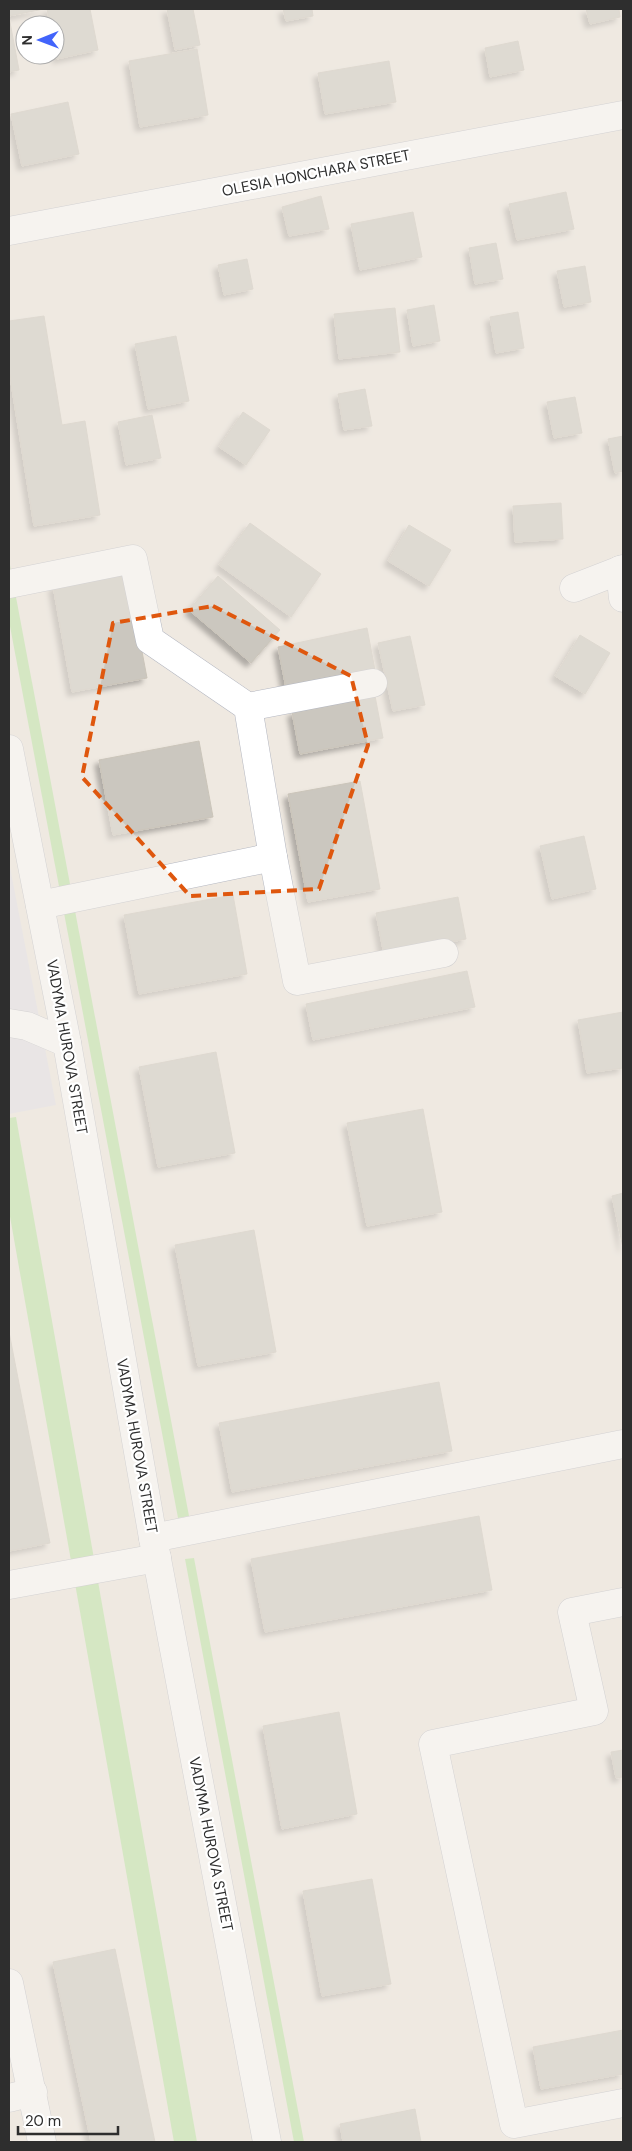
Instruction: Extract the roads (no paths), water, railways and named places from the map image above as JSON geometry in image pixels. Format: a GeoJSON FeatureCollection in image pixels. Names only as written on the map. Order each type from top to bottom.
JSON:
{"type":"FeatureCollection","features":[{"type":"Feature","properties":{"kind":"street","name":"OLESIA HONCHARA STREET"},"geometry":{"type":"LineString","coordinates":[[9,231],[623,115]]}},
{"type":"Feature","properties":{"kind":"street"},"geometry":{"type":"LineString","coordinates":[[9,584],[133,559],[150,640],[248,706],[373,684]]}},
{"type":"Feature","properties":{"kind":"street"},"geometry":{"type":"LineString","coordinates":[[574,588],[621,569],[623,598]]}},
{"type":"Feature","properties":{"kind":"street"},"geometry":{"type":"LineString","coordinates":[[248,706],[273,857],[298,981],[444,953]]}},
{"type":"Feature","properties":{"kind":"street","name":"VADYMA HUROVA STREET"},"geometry":{"type":"LineString","coordinates":[[9,749],[68,1042],[155,1548],[268,2142]]}},
{"type":"Feature","properties":{"kind":"street"},"geometry":{"type":"LineString","coordinates":[[40,905],[273,857]]}},
{"type":"Feature","properties":{"kind":"street"},"geometry":{"type":"LineString","coordinates":[[9,1023],[27,1026],[68,1042]]}},
{"type":"Feature","properties":{"kind":"street"},"geometry":{"type":"LineString","coordinates":[[9,1585],[155,1548],[623,1444]]}},
{"type":"Feature","properties":{"kind":"street"},"geometry":{"type":"LineString","coordinates":[[623,1602],[572,1612],[594,1711],[433,1744],[514,2124],[623,2103]]}},
{"type":"Feature","properties":{"kind":"street"},"geometry":{"type":"LineString","coordinates":[[9,1984],[21,2095],[42,2142]]}}]}
